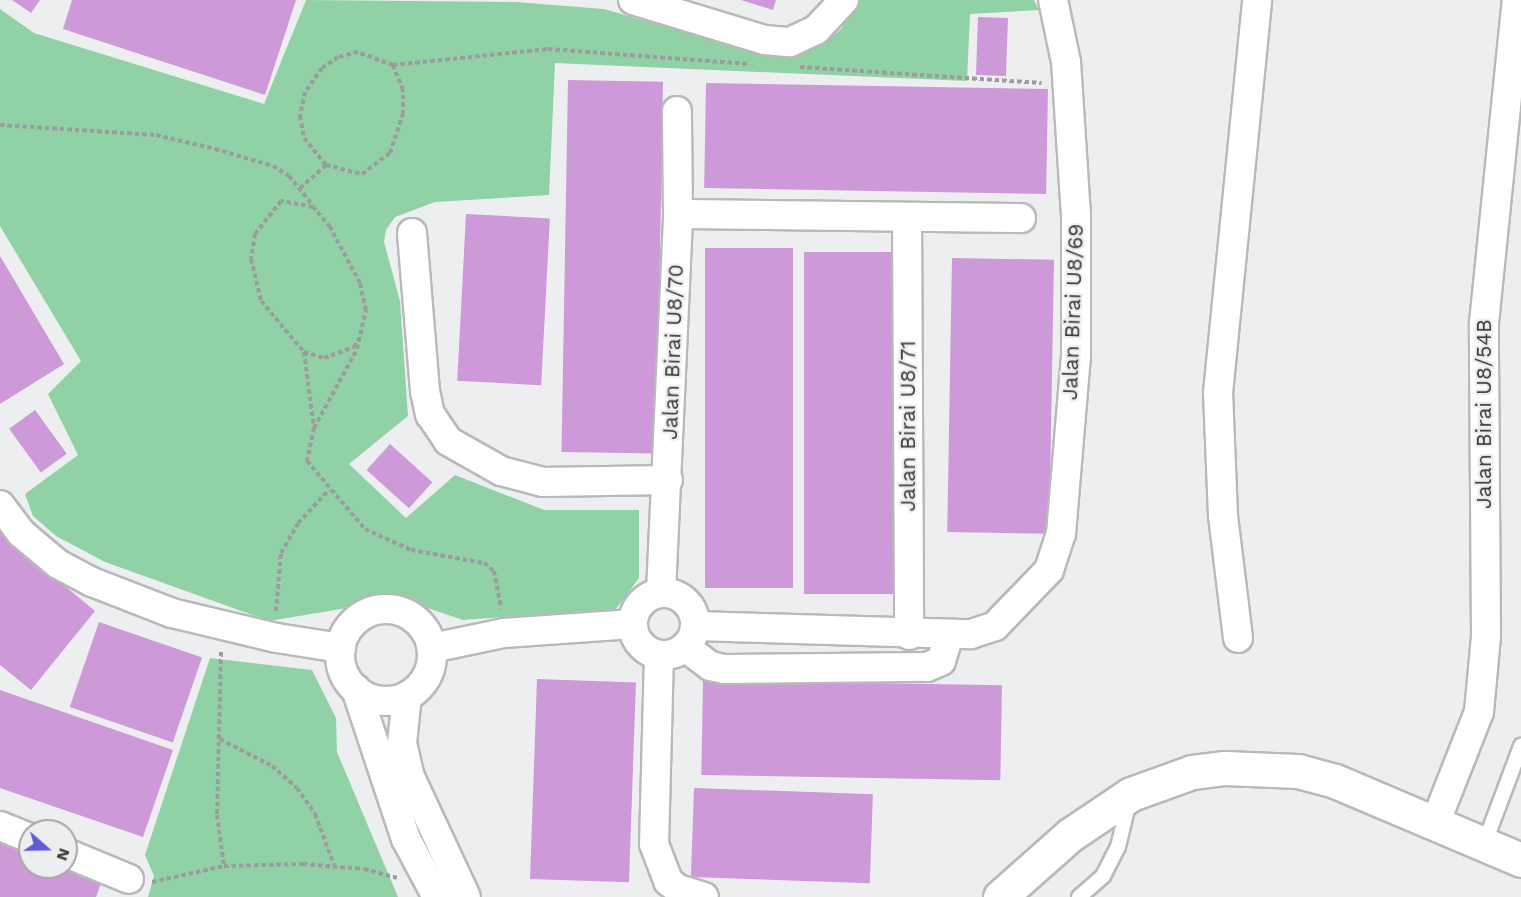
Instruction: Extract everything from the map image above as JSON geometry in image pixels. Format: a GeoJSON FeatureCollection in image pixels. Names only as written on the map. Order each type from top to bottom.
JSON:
{"type":"FeatureCollection","features":[{"type":"Feature","properties":{"kind":"street"},"geometry":{"type":"LineString","coordinates":[[633,0],[778,42],[816,30],[843,0]]}},
{"type":"Feature","properties":{"kind":"street","name":"Jalan Birai U8/69"},"geometry":{"type":"LineString","coordinates":[[680,643],[949,634],[995,626],[1045,577],[1061,534],[1077,357],[1077,216],[1066,62],[1053,0]]}},
{"type":"Feature","properties":{"kind":"street"},"geometry":{"type":"LineString","coordinates":[[1238,638],[1223,516],[1218,393],[1257,0]]}},
{"type":"Feature","properties":{"kind":"street","name":"Jalan Birai U8/54B"},"geometry":{"type":"LineString","coordinates":[[1436,821],[1479,712],[1486,637],[1484,323],[1517,0]]}},
{"type":"Feature","properties":{"kind":"street","name":"Jalan Birai U8/70"},"geometry":{"type":"LineString","coordinates":[[662,593],[678,214],[677,111]]}},
{"type":"Feature","properties":{"kind":"street"},"geometry":{"type":"LineString","coordinates":[[678,214],[1021,218]]}},
{"type":"Feature","properties":{"kind":"street","name":"Jalan Birai U8/71"},"geometry":{"type":"LineString","coordinates":[[907,217],[909,635]]}},
{"type":"Feature","properties":{"kind":"street"},"geometry":{"type":"LineString","coordinates":[[412,233],[425,391],[430,414],[448,441],[491,467],[543,482],[668,480]]}},
{"type":"Feature","properties":{"kind":"street"},"geometry":{"type":"LineString","coordinates":[[0,505],[21,533],[58,564],[172,613],[277,638],[341,648]]}},
{"type":"Feature","properties":{"kind":"street"},"geometry":{"type":"LineString","coordinates":[[704,897],[678,889],[668,881],[654,844],[680,643],[688,604],[662,593],[641,603],[633,624],[640,644],[680,643],[710,666],[724,669],[927,667],[941,661],[949,634]]}},
{"type":"Feature","properties":{"kind":"street"},"geometry":{"type":"LineString","coordinates":[[356,689],[387,701],[407,696],[425,680],[432,648],[418,622],[401,611],[381,609],[354,622],[341,648],[343,671],[356,689],[398,818],[434,892]]}},
{"type":"Feature","properties":{"kind":"street"},"geometry":{"type":"LineString","coordinates":[[432,648],[504,633],[633,624]]}},
{"type":"Feature","properties":{"kind":"street"},"geometry":{"type":"LineString","coordinates":[[407,696],[402,743],[410,777],[466,897]]}},
{"type":"Feature","properties":{"kind":"street"},"geometry":{"type":"LineString","coordinates":[[1000,897],[1070,836],[1131,794],[1192,772],[1225,768],[1298,771],[1436,821],[1521,860]]}},
{"type":"Feature","properties":{"kind":"street"},"geometry":{"type":"LineString","coordinates":[[0,826],[18,833]]}},
{"type":"Feature","properties":{"kind":"street"},"geometry":{"type":"LineString","coordinates":[[78,858],[129,879]]}},
{"type":"Feature","properties":{"kind":"lane"},"geometry":{"type":"LineString","coordinates":[[1485,842],[1521,746]]}},
{"type":"Feature","properties":{"kind":"lane"},"geometry":{"type":"LineString","coordinates":[[1079,897],[1103,876],[1113,857],[1131,794]]}},
{"type":"Feature","properties":{"kind":"path"},"geometry":{"type":"LineString","coordinates":[[393,65],[403,90],[403,114],[390,153],[362,174],[326,165],[304,138],[300,116],[305,92],[322,68],[338,57],[358,52],[393,65],[548,49],[751,64]]}},
{"type":"Feature","properties":{"kind":"path"},"geometry":{"type":"LineString","coordinates":[[797,67],[1066,84]]}},
{"type":"Feature","properties":{"kind":"path"},"geometry":{"type":"LineString","coordinates":[[0,125],[156,135],[273,166],[300,188],[330,226],[360,283],[364,332],[314,428],[307,461],[328,491],[365,529],[387,541],[484,562],[498,582],[504,633]]}},
{"type":"Feature","properties":{"kind":"path"},"geometry":{"type":"LineString","coordinates":[[300,188],[326,165]]}},
{"type":"Feature","properties":{"kind":"path"},"geometry":{"type":"LineString","coordinates":[[313,207],[281,201],[255,234],[251,259],[261,301],[304,352],[314,428]]}},
{"type":"Feature","properties":{"kind":"path"},"geometry":{"type":"LineString","coordinates":[[304,352],[324,358],[341,353],[354,347],[364,332]]}},
{"type":"Feature","properties":{"kind":"path"},"geometry":{"type":"LineString","coordinates":[[277,638],[276,567],[280,553],[298,523],[328,491]]}},
{"type":"Feature","properties":{"kind":"path"},"geometry":{"type":"LineString","coordinates":[[221,623],[217,814],[224,866]]}},
{"type":"Feature","properties":{"kind":"path"},"geometry":{"type":"LineString","coordinates":[[220,739],[272,766],[297,788],[315,814],[334,865]]}},
{"type":"Feature","properties":{"kind":"path"},"geometry":{"type":"LineString","coordinates":[[129,879],[171,879],[224,866],[334,865],[434,892]]}},
{"type":"Feature","properties":{"kind":"green space"},"geometry":{"type":"Polygon","coordinates":[[[306,0],[516,2],[604,9],[739,48],[797,56],[824,44],[842,28],[854,0],[1034,0],[1039,10],[970,14],[967,81],[555,63],[549,195],[435,202],[395,217],[386,230],[384,242],[400,301],[408,416],[349,464],[406,518],[455,475],[544,510],[639,510],[639,578],[616,609],[463,620],[401,599],[269,621],[105,562],[56,536],[33,516],[25,494],[78,455],[48,394],[81,361],[0,226],[0,9],[34,33],[264,104],[306,0]]]}},
{"type":"Feature","properties":{"kind":"green space"},"geometry":{"type":"Polygon","coordinates":[[[210,658],[312,670],[336,718],[337,752],[398,897],[148,897],[154,876],[145,855],[210,658]]]}},
{"type":"Feature","properties":{"kind":"building"},"geometry":{"type":"Polygon","coordinates":[[[12,0],[40,0],[31,13],[12,0]]]}},
{"type":"Feature","properties":{"kind":"building"},"geometry":{"type":"Polygon","coordinates":[[[72,0],[296,0],[265,95],[63,29],[72,0]]]}},
{"type":"Feature","properties":{"kind":"building"},"geometry":{"type":"Polygon","coordinates":[[[741,0],[776,0],[773,10],[741,0]]]}},
{"type":"Feature","properties":{"kind":"building"},"geometry":{"type":"Polygon","coordinates":[[[978,17],[1008,18],[1006,76],[976,75],[978,17]]]}},
{"type":"Feature","properties":{"kind":"building"},"geometry":{"type":"Polygon","coordinates":[[[568,80],[663,82],[656,454],[562,452],[568,80]]]}},
{"type":"Feature","properties":{"kind":"building"},"geometry":{"type":"Polygon","coordinates":[[[706,83],[1048,89],[1046,194],[704,188],[706,83]]]}},
{"type":"Feature","properties":{"kind":"building"},"geometry":{"type":"Polygon","coordinates":[[[466,214],[550,218],[541,385],[457,381],[466,214]]]}},
{"type":"Feature","properties":{"kind":"building"},"geometry":{"type":"Polygon","coordinates":[[[705,248],[793,248],[793,588],[705,588],[705,248]]]}},
{"type":"Feature","properties":{"kind":"building"},"geometry":{"type":"Polygon","coordinates":[[[804,252],[893,252],[893,594],[804,594],[804,252]]]}},
{"type":"Feature","properties":{"kind":"building"},"geometry":{"type":"Polygon","coordinates":[[[0,256],[64,364],[0,404],[0,256]]]}},
{"type":"Feature","properties":{"kind":"building"},"geometry":{"type":"Polygon","coordinates":[[[952,258],[1054,260],[1049,534],[947,532],[952,258]]]}},
{"type":"Feature","properties":{"kind":"building"},"geometry":{"type":"Polygon","coordinates":[[[35,410],[67,454],[41,472],[9,429],[35,410]]]}},
{"type":"Feature","properties":{"kind":"building"},"geometry":{"type":"Polygon","coordinates":[[[390,444],[432,482],[409,508],[367,470],[390,444]]]}},
{"type":"Feature","properties":{"kind":"building"},"geometry":{"type":"Polygon","coordinates":[[[0,532],[95,611],[31,690],[0,665],[0,532]]]}},
{"type":"Feature","properties":{"kind":"building"},"geometry":{"type":"Polygon","coordinates":[[[99,622],[202,657],[173,743],[70,707],[99,622]]]}},
{"type":"Feature","properties":{"kind":"building"},"geometry":{"type":"Polygon","coordinates":[[[537,679],[636,682],[629,882],[530,879],[537,679]]]}},
{"type":"Feature","properties":{"kind":"building"},"geometry":{"type":"Polygon","coordinates":[[[703,680],[1002,685],[1000,780],[701,775],[703,680]]]}},
{"type":"Feature","properties":{"kind":"building"},"geometry":{"type":"Polygon","coordinates":[[[0,690],[173,750],[143,837],[0,788],[0,690]]]}},
{"type":"Feature","properties":{"kind":"building"},"geometry":{"type":"Polygon","coordinates":[[[694,788],[873,794],[870,883],[691,877],[694,788]]]}},
{"type":"Feature","properties":{"kind":"building"},"geometry":{"type":"Polygon","coordinates":[[[0,842],[18,848],[18,879],[78,879],[78,871],[103,878],[96,897],[0,897],[0,842]]]}}]}
